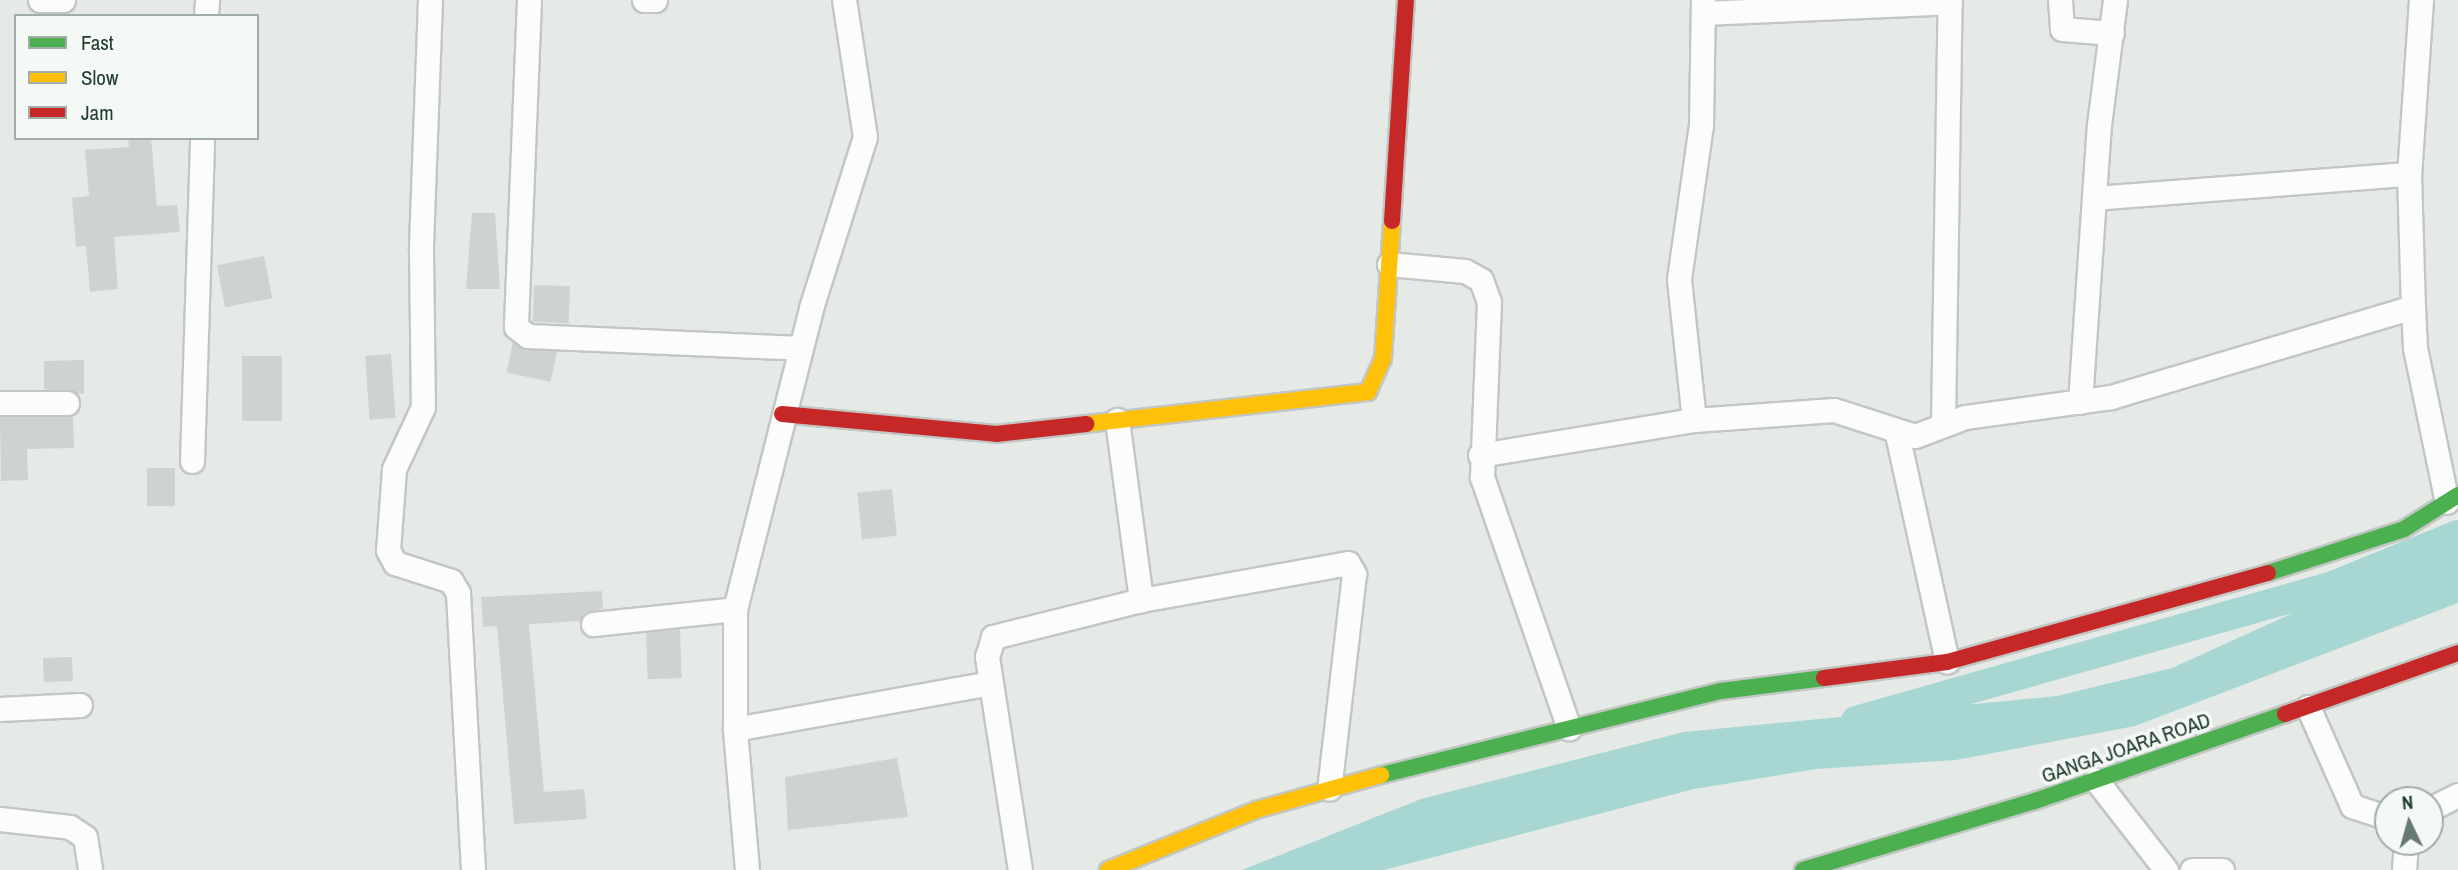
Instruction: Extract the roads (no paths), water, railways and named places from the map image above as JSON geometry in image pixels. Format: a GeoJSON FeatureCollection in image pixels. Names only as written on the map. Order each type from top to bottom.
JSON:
{"type":"FeatureCollection","features":[{"type":"Feature","properties":{"kind":"street"},"geometry":{"type":"LineString","coordinates":[[40,0],[63,0]]}},
{"type":"Feature","properties":{"kind":"street"},"geometry":{"type":"LineString","coordinates":[[430,0],[421,250],[423,407],[394,470],[388,550],[395,563],[451,581],[458,593],[473,870]]}},
{"type":"Feature","properties":{"kind":"street"},"geometry":{"type":"LineString","coordinates":[[529,0],[516,327],[528,335],[800,348]]}},
{"type":"Feature","properties":{"kind":"street"},"geometry":{"type":"LineString","coordinates":[[644,0],[655,0]]}},
{"type":"Feature","properties":{"kind":"street"},"geometry":{"type":"LineString","coordinates":[[747,870],[735,729],[735,609],[800,348],[865,137],[844,0]]}},
{"type":"Feature","properties":{"kind":"street"},"geometry":{"type":"LineString","coordinates":[[782,414],[996,434],[1368,392],[1383,358],[1406,0]]}},
{"type":"Feature","properties":{"kind":"street"},"geometry":{"type":"LineString","coordinates":[[2060,0],[2062,29],[2112,33]]}},
{"type":"Feature","properties":{"kind":"street"},"geometry":{"type":"LineString","coordinates":[[2080,402],[2094,198],[2115,0]]}},
{"type":"Feature","properties":{"kind":"street"},"geometry":{"type":"LineString","coordinates":[[1108,870],[1256,810],[1569,728],[1721,691],[1947,662],[2220,589],[2404,529],[2453,499],[2415,348],[2409,174],[2421,0]]}},
{"type":"Feature","properties":{"kind":"street"},"geometry":{"type":"LineString","coordinates":[[1693,420],[1679,279],[1700,125],[1703,7],[1950,1],[1943,423]]}},
{"type":"Feature","properties":{"kind":"street"},"geometry":{"type":"LineString","coordinates":[[192,461],[202,140]]}},
{"type":"Feature","properties":{"kind":"street"},"geometry":{"type":"LineString","coordinates":[[2094,198],[2409,174]]}},
{"type":"Feature","properties":{"kind":"street"},"geometry":{"type":"LineString","coordinates":[[1389,264],[1465,271],[1481,280],[1489,302],[1480,455],[1491,505],[1569,728]]}},
{"type":"Feature","properties":{"kind":"street"},"geometry":{"type":"LineString","coordinates":[[1480,455],[1693,420],[1834,410],[1896,434],[1915,436],[1943,423],[2080,402],[2413,307]]}},
{"type":"Feature","properties":{"kind":"street"},"geometry":{"type":"LineString","coordinates":[[0,402],[67,403]]}},
{"type":"Feature","properties":{"kind":"street"},"geometry":{"type":"LineString","coordinates":[[1117,419],[1141,600]]}},
{"type":"Feature","properties":{"kind":"street"},"geometry":{"type":"LineString","coordinates":[[1896,434],[1947,662]]}},
{"type":"Feature","properties":{"kind":"street"},"geometry":{"type":"LineString","coordinates":[[1020,870],[991,683],[987,644],[993,638],[1141,600],[1348,562],[1354,574],[1329,789]]}},
{"type":"Feature","properties":{"kind":"street"},"geometry":{"type":"LineString","coordinates":[[593,624],[735,609]]}},
{"type":"Feature","properties":{"kind":"street","name":"GANGA JOARA ROAD"},"geometry":{"type":"LineString","coordinates":[[1803,870],[2096,780],[2458,653]]}},
{"type":"Feature","properties":{"kind":"street"},"geometry":{"type":"LineString","coordinates":[[735,729],[991,683]]}},
{"type":"Feature","properties":{"kind":"street"},"geometry":{"type":"LineString","coordinates":[[0,709],[80,705]]}},
{"type":"Feature","properties":{"kind":"street"},"geometry":{"type":"LineString","coordinates":[[2308,707],[2352,806],[2374,813]]}},
{"type":"Feature","properties":{"kind":"street"},"geometry":{"type":"LineString","coordinates":[[2096,780],[2166,870]]}},
{"type":"Feature","properties":{"kind":"street"},"geometry":{"type":"LineString","coordinates":[[0,819],[70,827],[85,837],[90,870]]}},
{"type":"Feature","properties":{"kind":"street"},"geometry":{"type":"LineString","coordinates":[[2192,870],[2222,870]]}},
{"type":"Feature","properties":{"kind":"water"},"geometry":{"type":"Polygon","coordinates":[[[2458,538],[2458,603],[2135,726],[1956,760],[1816,769],[1694,789],[1384,870],[1242,870],[1421,799],[1684,732],[2057,696],[2172,668],[2458,538]]]}},
{"type":"Feature","properties":{"kind":"waterway"},"geometry":{"type":"LineString","coordinates":[[1856,721],[2333,586],[2458,535]]}}]}
